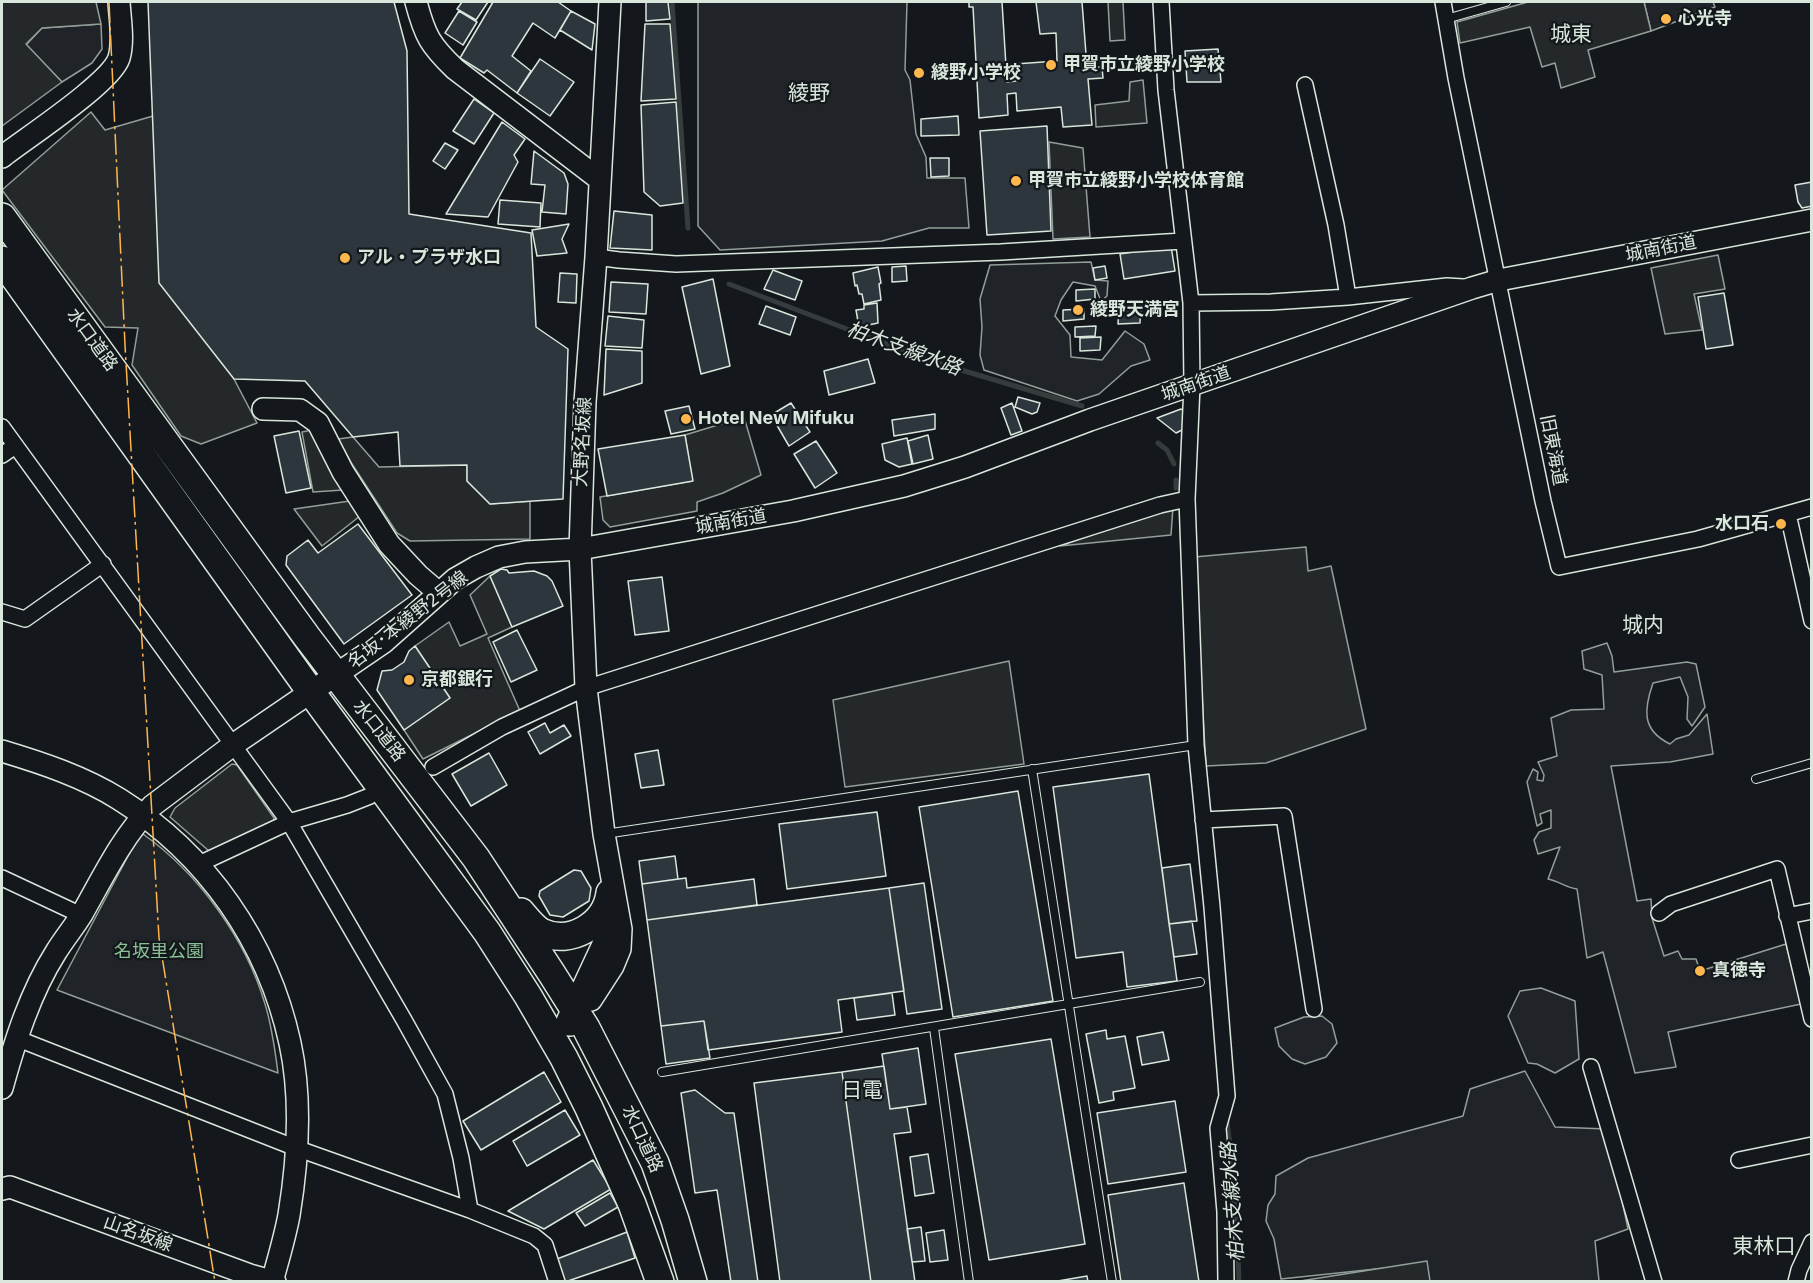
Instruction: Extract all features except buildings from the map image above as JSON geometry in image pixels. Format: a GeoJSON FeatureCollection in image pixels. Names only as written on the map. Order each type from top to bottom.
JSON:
{"type":"FeatureCollection","features":[{"type":"Feature","properties":{"kind":"highway","name":"水口道路"},"geometry":{"type":"LineString","coordinates":[[2,217],[336,675],[476,858],[581,1020],[655,1163],[693,1281]]}},
{"type":"Feature","properties":{"kind":"highway","name":"水口道路"},"geometry":{"type":"LineString","coordinates":[[2,260],[311,692],[473,912],[528,996],[564,1058],[613,1157],[660,1281]]}},
{"type":"Feature","properties":{"kind":"highway"},"geometry":{"type":"LineString","coordinates":[[476,858],[530,923],[542,932],[555,936],[570,936],[585,930],[594,923],[603,912],[610,890]]}},
{"type":"Feature","properties":{"kind":"highway"},"geometry":{"type":"LineString","coordinates":[[610,890],[613,930],[581,1020],[566,1033],[566,1045],[600,1107],[627,1168],[639,1206],[637,1216]]}},
{"type":"Feature","properties":{"kind":"street"},"geometry":{"type":"LineString","coordinates":[[2,157],[95,87],[116,66],[121,42],[119,2]]}},
{"type":"Feature","properties":{"kind":"street"},"geometry":{"type":"LineString","coordinates":[[416,2],[424,31],[447,62],[599,179]]}},
{"type":"Feature","properties":{"kind":"street","name":"大野名坂線"},"geometry":{"type":"LineString","coordinates":[[610,2],[596,257],[585,402],[580,549],[586,688],[610,890]]}},
{"type":"Feature","properties":{"kind":"street"},"geometry":{"type":"LineString","coordinates":[[1161,2],[1166,90],[1191,303],[1192,385],[1187,499],[1196,745],[1227,1096],[1218,1128],[1225,1212],[1226,1281]]}},
{"type":"Feature","properties":{"kind":"street","name":"旧東海道"},"geometry":{"type":"LineString","coordinates":[[1443,2],[1456,78],[1559,567],[1698,539],[1788,514]]}},
{"type":"Feature","properties":{"kind":"street"},"geometry":{"type":"LineString","coordinates":[[1305,85],[1336,225],[1348,297]]}},
{"type":"Feature","properties":{"kind":"street","name":"城南街道"},"geometry":{"type":"LineString","coordinates":[[580,549],[793,512],[904,486],[965,467],[1192,385],[1499,280],[1812,220]]}},
{"type":"Feature","properties":{"kind":"street"},"geometry":{"type":"LineString","coordinates":[[596,257],[676,264],[1001,252],[1183,241]]}},
{"type":"Feature","properties":{"kind":"street"},"geometry":{"type":"LineString","coordinates":[[1191,303],[1271,302],[1348,297],[1447,286],[1472,288]]}},
{"type":"Feature","properties":{"kind":"street"},"geometry":{"type":"LineString","coordinates":[[263,409],[300,410],[318,423],[343,472],[389,544],[439,593]]}},
{"type":"Feature","properties":{"kind":"street"},"geometry":{"type":"LineString","coordinates":[[2,427],[289,822],[404,1020],[444,1094],[462,1158],[470,1210]]}},
{"type":"Feature","properties":{"kind":"street"},"geometry":{"type":"LineString","coordinates":[[2,455],[15,446]]}},
{"type":"Feature","properties":{"kind":"street"},"geometry":{"type":"LineString","coordinates":[[433,767],[502,727],[586,688],[1187,499]]}},
{"type":"Feature","properties":{"kind":"street"},"geometry":{"type":"LineString","coordinates":[[1812,507],[1788,514],[1812,621]]}},
{"type":"Feature","properties":{"kind":"street","name":"名坂･本綾野2号線"},"geometry":{"type":"LineString","coordinates":[[2,1088],[16,1038],[45,972],[111,862],[152,806],[233,745],[384,642],[439,593],[476,567],[500,557],[525,552],[580,549]]}},
{"type":"Feature","properties":{"kind":"street"},"geometry":{"type":"LineString","coordinates":[[2,612],[25,619],[103,564]]}},
{"type":"Feature","properties":{"kind":"street"},"geometry":{"type":"LineString","coordinates":[[2,751],[45,764],[93,785],[118,798],[155,824],[199,864],[225,897],[249,934],[269,974],[290,1044],[297,1112],[289,1216],[273,1281]]}},
{"type":"Feature","properties":{"kind":"street"},"geometry":{"type":"LineString","coordinates":[[199,864],[289,822],[370,796]]}},
{"type":"Feature","properties":{"kind":"street"},"geometry":{"type":"LineString","coordinates":[[1203,820],[1284,816],[1314,1009]]}},
{"type":"Feature","properties":{"kind":"street"},"geometry":{"type":"LineString","coordinates":[[1659,913],[1671,904],[1777,869],[1809,996],[1812,1018]]}},
{"type":"Feature","properties":{"kind":"street"},"geometry":{"type":"LineString","coordinates":[[2,878],[81,915]]}},
{"type":"Feature","properties":{"kind":"street"},"geometry":{"type":"LineString","coordinates":[[1787,916],[1812,911]]}},
{"type":"Feature","properties":{"kind":"street"},"geometry":{"type":"LineString","coordinates":[[16,1038],[296,1148],[470,1210],[540,1239],[545,1245],[557,1281]]}},
{"type":"Feature","properties":{"kind":"street"},"geometry":{"type":"LineString","coordinates":[[1591,1066],[1654,1281]]}},
{"type":"Feature","properties":{"kind":"street"},"geometry":{"type":"LineString","coordinates":[[1739,1160],[1812,1145]]}},
{"type":"Feature","properties":{"kind":"street","name":"山名坂線"},"geometry":{"type":"LineString","coordinates":[[2,1189],[10,1187],[250,1275],[273,1281]]}},
{"type":"Feature","properties":{"kind":"street"},"geometry":{"type":"LineString","coordinates":[[1796,1281],[1812,1242]]}},
{"type":"Feature","properties":{"kind":"lane"},"geometry":{"type":"LineString","coordinates":[[1446,19],[1506,2]]}},
{"type":"Feature","properties":{"kind":"lane"},"geometry":{"type":"LineString","coordinates":[[604,834],[1196,745]]}},
{"type":"Feature","properties":{"kind":"lane"},"geometry":{"type":"LineString","coordinates":[[1756,779],[1812,763]]}},
{"type":"Feature","properties":{"kind":"lane"},"geometry":{"type":"LineString","coordinates":[[1032,769],[1112,1281]]}},
{"type":"Feature","properties":{"kind":"lane"},"geometry":{"type":"LineString","coordinates":[[662,1072],[1200,982]]}},
{"type":"Feature","properties":{"kind":"lane"},"geometry":{"type":"LineString","coordinates":[[934,1028],[969,1281]]}},
{"type":"Feature","properties":{"kind":"green space"},"geometry":{"type":"Polygon","coordinates":[[[698,2],[907,2],[905,70],[910,80],[916,134],[926,157],[927,178],[965,178],[969,228],[929,228],[882,241],[720,250],[698,226],[698,2]]]}},
{"type":"Feature","properties":{"kind":"green space","name":"心光寺"},"geometry":{"type":"Polygon","coordinates":[[[1644,2],[1713,2],[1715,7],[1651,31],[1644,2]]]}},
{"type":"Feature","properties":{"kind":"green space"},"geometry":{"type":"Polygon","coordinates":[[[101,24],[102,49],[92,63],[62,82],[26,45],[42,28],[101,24]]]}},
{"type":"Feature","properties":{"kind":"green space"},"geometry":{"type":"Polygon","coordinates":[[[1091,262],[1095,280],[1108,281],[1107,296],[1101,301],[1095,286],[1073,282],[1061,300],[1055,316],[1070,335],[1071,357],[1102,360],[1125,331],[1144,344],[1150,360],[1131,366],[1099,394],[1077,401],[984,370],[980,355],[982,327],[980,299],[990,265],[1091,262]]]}},
{"type":"Feature","properties":{"kind":"green space"},"geometry":{"type":"Polygon","coordinates":[[[1607,643],[1612,656],[1614,672],[1687,662],[1696,664],[1705,707],[1692,726],[1687,719],[1688,697],[1680,677],[1653,683],[1647,718],[1654,732],[1661,738],[1670,744],[1676,739],[1689,735],[1707,714],[1713,754],[1670,762],[1611,766],[1637,901],[1651,899],[1652,918],[1664,956],[1678,951],[1682,959],[1696,959],[1700,971],[1786,944],[1801,1004],[1668,1032],[1676,1067],[1635,1073],[1603,952],[1587,958],[1577,889],[1548,879],[1560,847],[1538,854],[1534,840],[1539,832],[1551,828],[1551,810],[1540,814],[1542,823],[1537,826],[1527,782],[1533,769],[1538,772],[1537,780],[1543,781],[1544,775],[1538,762],[1557,756],[1551,718],[1571,710],[1604,709],[1602,675],[1584,669],[1582,651],[1607,643]]]}},
{"type":"Feature","properties":{"kind":"green space","name":"名坂里公園"},"geometry":{"type":"Polygon","coordinates":[[[143,834],[183,868],[218,909],[233,932],[257,980],[265,1004],[278,1073],[57,990],[136,841],[143,834]]]}},
{"type":"Feature","properties":{"kind":"green space"},"geometry":{"type":"Polygon","coordinates":[[[1541,988],[1575,1001],[1579,1059],[1555,1073],[1537,1064],[1528,1063],[1508,1016],[1520,991],[1541,988]]]}},
{"type":"Feature","properties":{"kind":"green space"},"geometry":{"type":"Polygon","coordinates":[[[1322,1016],[1332,1024],[1337,1043],[1326,1057],[1305,1064],[1292,1059],[1279,1046],[1275,1028],[1304,1017],[1322,1016]]]}},
{"type":"Feature","properties":{"kind":"green space"},"geometry":{"type":"Polygon","coordinates":[[[1525,1071],[1555,1127],[1607,1129],[1628,1229],[1595,1241],[1599,1281],[1426,1281],[1423,1264],[1281,1279],[1274,1239],[1266,1221],[1268,1205],[1275,1194],[1276,1176],[1308,1158],[1463,1116],[1470,1089],[1525,1071]]]}},
{"type":"Feature","properties":{"kind":"shaded area"},"geometry":{"type":"Polygon","coordinates":[[[2,2],[96,2],[101,24],[42,28],[26,44],[62,82],[2,126],[2,2]]]}},
{"type":"Feature","properties":{"kind":"shaded area"},"geometry":{"type":"Polygon","coordinates":[[[1108,2],[1123,2],[1125,40],[1110,41],[1108,2]]]}},
{"type":"Feature","properties":{"kind":"shaded area"},"geometry":{"type":"Polygon","coordinates":[[[1528,2],[1644,2],[1651,31],[1588,50],[1595,77],[1561,88],[1555,63],[1542,67],[1530,27],[1460,43],[1457,22],[1528,2]]]}},
{"type":"Feature","properties":{"kind":"shaded area"},"geometry":{"type":"Polygon","coordinates":[[[1143,80],[1147,123],[1096,127],[1095,105],[1129,101],[1130,82],[1143,80]]]}},
{"type":"Feature","properties":{"kind":"shaded area"},"geometry":{"type":"Polygon","coordinates":[[[91,112],[105,130],[153,116],[234,379],[257,423],[201,444],[181,436],[132,365],[138,328],[105,327],[2,190],[91,112]]]}},
{"type":"Feature","properties":{"kind":"shaded area"},"geometry":{"type":"Polygon","coordinates":[[[1049,142],[1083,148],[1090,237],[1053,239],[1049,142]]]}},
{"type":"Feature","properties":{"kind":"shaded area"},"geometry":{"type":"Polygon","coordinates":[[[1718,255],[1725,289],[1694,294],[1702,330],[1665,334],[1651,268],[1718,255]]]}},
{"type":"Feature","properties":{"kind":"shaded area"},"geometry":{"type":"Polygon","coordinates":[[[744,417],[761,475],[723,493],[697,502],[697,511],[610,527],[603,520],[600,497],[692,481],[685,435],[744,417]]]}},
{"type":"Feature","properties":{"kind":"shaded area"},"geometry":{"type":"Polygon","coordinates":[[[317,429],[343,490],[313,492],[302,432],[317,429]]]}},
{"type":"Feature","properties":{"kind":"shaded area"},"geometry":{"type":"Polygon","coordinates":[[[353,437],[379,467],[467,465],[467,481],[490,504],[530,501],[530,539],[410,541],[397,533],[338,439],[353,437]]]}},
{"type":"Feature","properties":{"kind":"shaded area"},"geometry":{"type":"Polygon","coordinates":[[[350,501],[360,516],[322,546],[294,509],[350,501]]]}},
{"type":"Feature","properties":{"kind":"shaded area"},"geometry":{"type":"Polygon","coordinates":[[[1173,507],[1171,535],[1060,546],[1173,507]]]}},
{"type":"Feature","properties":{"kind":"shaded area"},"geometry":{"type":"Polygon","coordinates":[[[1306,547],[1308,571],[1331,566],[1366,729],[1266,763],[1206,766],[1194,557],[1306,547]]]}},
{"type":"Feature","properties":{"kind":"shaded area"},"geometry":{"type":"Polygon","coordinates":[[[490,576],[512,627],[488,638],[520,711],[423,759],[404,730],[450,698],[415,646],[449,622],[460,646],[487,634],[470,595],[490,576]]]}},
{"type":"Feature","properties":{"kind":"shaded area"},"geometry":{"type":"Polygon","coordinates":[[[1009,661],[1024,764],[845,787],[833,700],[1009,661]]]}},
{"type":"Feature","properties":{"kind":"shaded area"},"geometry":{"type":"Polygon","coordinates":[[[232,764],[237,765],[274,818],[273,824],[209,851],[170,817],[175,808],[232,764]]]}},
{"type":"Feature","properties":{"kind":"shaded area"},"geometry":{"type":"Polygon","coordinates":[[[1427,1261],[1430,1281],[1300,1281],[1427,1261]]]}},
{"type":"Feature","properties":{"kind":"waterway"},"geometry":{"type":"LineString","coordinates":[[672,2],[688,228]]}},
{"type":"Feature","properties":{"kind":"waterway","name":"柏木支線水路"},"geometry":{"type":"LineString","coordinates":[[729,284],[931,361],[1082,406]]}},
{"type":"Feature","properties":{"kind":"waterway"},"geometry":{"type":"LineString","coordinates":[[1158,443],[1167,450],[1174,464]]}},
{"type":"Feature","properties":{"kind":"waterway","name":"柏木支線水路"},"geometry":{"type":"LineString","coordinates":[[1176,480],[1176,488]]}},
{"type":"Feature","properties":{"kind":"waterway","name":"柏木支線水路"},"geometry":{"type":"LineString","coordinates":[[1227,1122],[1236,1192],[1239,1282]]}},
{"type":"Feature","properties":{"kind":"power"},"geometry":{"type":"LineString","coordinates":[[109,2],[125,345],[159,938],[215,1282]]}},
{"type":"Feature","properties":{"kind":"place","name":"心光寺"},"geometry":{"type":"Point","coordinates":[1666,19]}},
{"type":"Feature","properties":{"kind":"place","name":"甲賀市立綾野小学校"},"geometry":{"type":"Point","coordinates":[1051,65]}},
{"type":"Feature","properties":{"kind":"place","name":"綾野小学校"},"geometry":{"type":"Point","coordinates":[919,73]}},
{"type":"Feature","properties":{"kind":"place","name":"甲賀市立綾野小学校体育館"},"geometry":{"type":"Point","coordinates":[1016,181]}},
{"type":"Feature","properties":{"kind":"place","name":"アル・プラザ水口"},"geometry":{"type":"Point","coordinates":[345,258]}},
{"type":"Feature","properties":{"kind":"place","name":"綾野天満宮"},"geometry":{"type":"Point","coordinates":[1078,310]}},
{"type":"Feature","properties":{"kind":"place","name":"Hotel New Mifuku"},"geometry":{"type":"Point","coordinates":[686,419]}},
{"type":"Feature","properties":{"kind":"place","name":"水口石"},"geometry":{"type":"Point","coordinates":[1781,524]}},
{"type":"Feature","properties":{"kind":"place","name":"京都銀行"},"geometry":{"type":"Point","coordinates":[409,680]}},
{"type":"Feature","properties":{"kind":"place","name":"真徳寺"},"geometry":{"type":"Point","coordinates":[1700,971]}},
{"type":"Feature","properties":{"kind":"district","name":"城東"},"geometry":{"type":"Point","coordinates":[1571,35]}},
{"type":"Feature","properties":{"kind":"district","name":"綾野"},"geometry":{"type":"Point","coordinates":[809,94]}},
{"type":"Feature","properties":{"kind":"district","name":"城内"},"geometry":{"type":"Point","coordinates":[1643,626]}},
{"type":"Feature","properties":{"kind":"district","name":"日電"},"geometry":{"type":"Point","coordinates":[862,1091]}},
{"type":"Feature","properties":{"kind":"district","name":"東林口"},"geometry":{"type":"Point","coordinates":[1764,1247]}}]}
